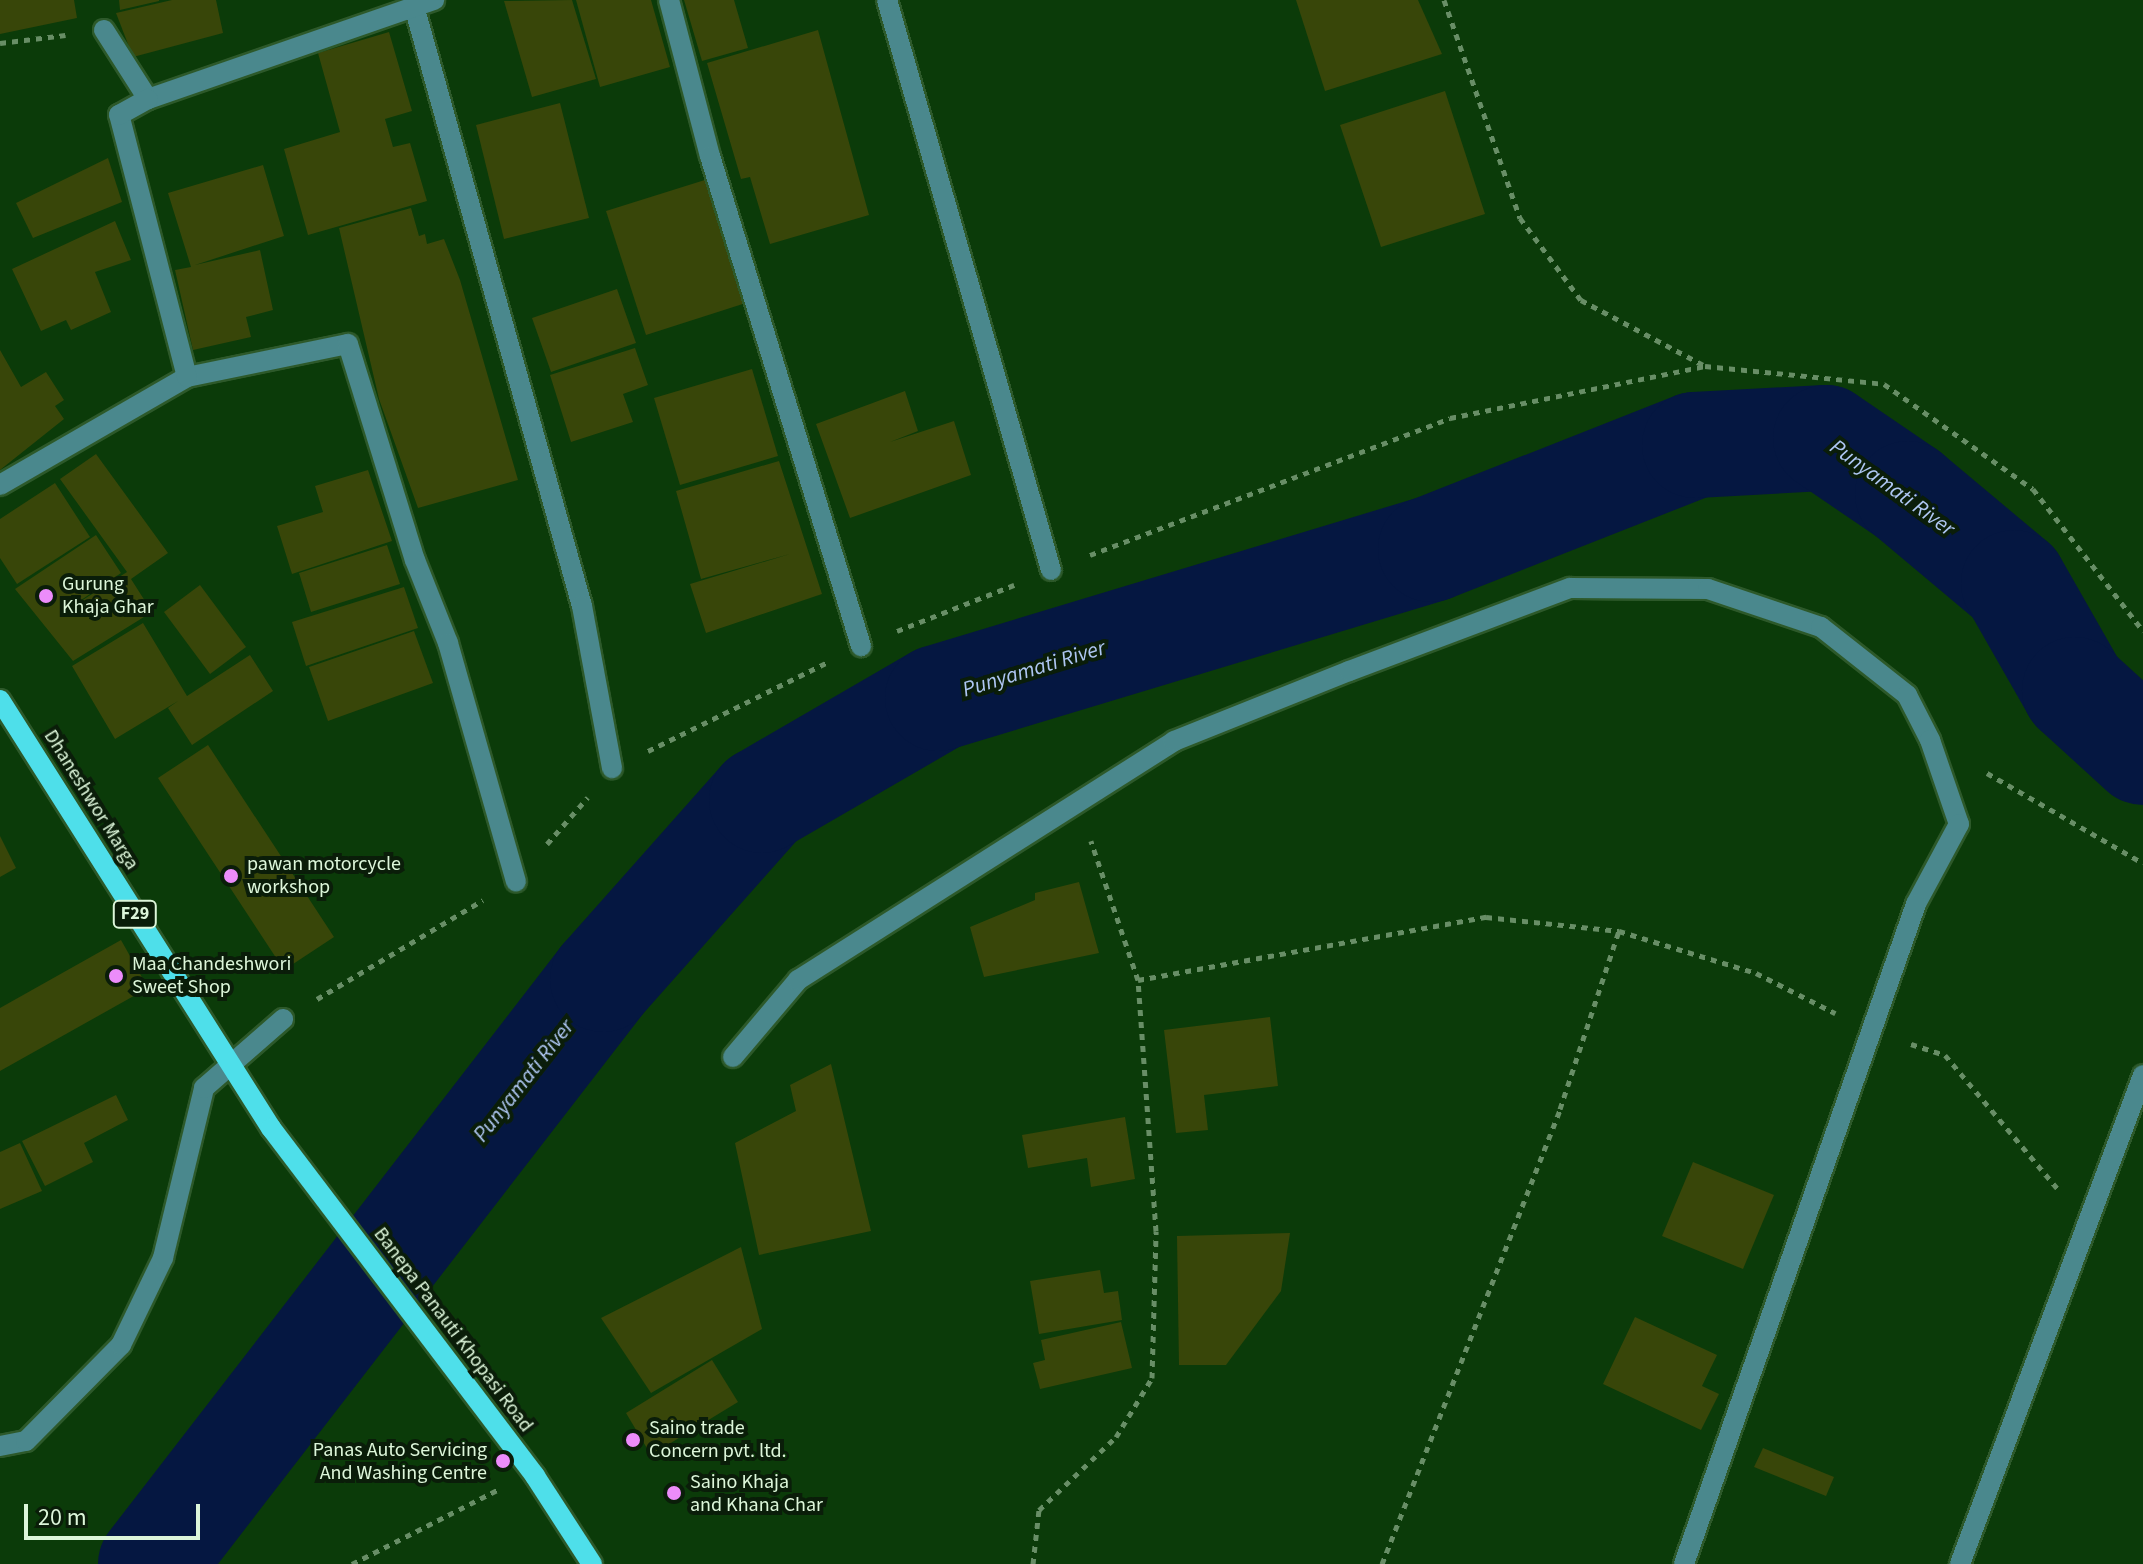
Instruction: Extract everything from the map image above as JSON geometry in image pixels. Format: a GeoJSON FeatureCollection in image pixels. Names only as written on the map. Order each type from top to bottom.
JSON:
{"type":"FeatureCollection","features":[{"type":"Feature","properties":{"kind":"main road","name":"Dhaneshwor Marga"},"geometry":{"type":"LineString","coordinates":[[0,700],[271,1128]]}},
{"type":"Feature","properties":{"kind":"main road","name":"Banepa Panauti Khopasi Road"},"geometry":{"type":"LineString","coordinates":[[271,1128],[462,1386],[535,1476],[592,1564]]}},
{"type":"Feature","properties":{"kind":"street"},"geometry":{"type":"LineString","coordinates":[[669,0],[710,156],[861,646]]}},
{"type":"Feature","properties":{"kind":"street"},"geometry":{"type":"LineString","coordinates":[[887,0],[1051,570]]}},
{"type":"Feature","properties":{"kind":"street"},"geometry":{"type":"LineString","coordinates":[[187,377],[119,115],[148,99],[424,3],[582,606],[612,768]]}},
{"type":"Feature","properties":{"kind":"street"},"geometry":{"type":"LineString","coordinates":[[104,30],[148,99]]}},
{"type":"Feature","properties":{"kind":"street"},"geometry":{"type":"LineString","coordinates":[[0,485],[187,377],[348,344],[415,560],[448,643],[516,881]]}},
{"type":"Feature","properties":{"kind":"street"},"geometry":{"type":"LineString","coordinates":[[733,1057],[798,980],[1079,806],[1174,741],[1570,588],[1708,589],[1821,627],[1907,695],[1930,740],[1959,824],[1916,904],[1684,1564]]}},
{"type":"Feature","properties":{"kind":"street"},"geometry":{"type":"LineString","coordinates":[[0,1446],[26,1441],[121,1345],[163,1258],[204,1088],[283,1019]]}},
{"type":"Feature","properties":{"kind":"street"},"geometry":{"type":"LineString","coordinates":[[1960,1564],[2143,1075]]}},
{"type":"Feature","properties":{"kind":"path"},"geometry":{"type":"LineString","coordinates":[[1444,0],[1520,218],[1581,300],[1705,366]]}},
{"type":"Feature","properties":{"kind":"path"},"geometry":{"type":"LineString","coordinates":[[283,1019],[516,881],[612,768],[861,646],[1450,418],[1705,366],[1884,384],[2033,489],[2143,631]]}},
{"type":"Feature","properties":{"kind":"path"},"geometry":{"type":"LineString","coordinates":[[1930,740],[2143,863]]}},
{"type":"Feature","properties":{"kind":"path"},"geometry":{"type":"LineString","coordinates":[[1033,1564],[1039,1510],[1116,1437],[1152,1378],[1156,1231],[1138,980],[1079,806]]}},
{"type":"Feature","properties":{"kind":"path"},"geometry":{"type":"LineString","coordinates":[[1138,980],[1486,917],[1619,931],[1756,973],[1871,1031],[1945,1055],[2089,1225]]}},
{"type":"Feature","properties":{"kind":"path"},"geometry":{"type":"LineString","coordinates":[[1382,1564],[1560,1109],[1619,931]]}},
{"type":"Feature","properties":{"kind":"path"},"geometry":{"type":"LineString","coordinates":[[352,1564],[472,1499],[535,1476]]}},
{"type":"Feature","properties":{"kind":"building"},"geometry":{"type":"Polygon","coordinates":[[[0,0],[74,0],[77,18],[0,34],[0,0]]]}},
{"type":"Feature","properties":{"kind":"building"},"geometry":{"type":"Polygon","coordinates":[[[119,0],[159,0],[159,1],[120,10],[119,0]]]}},
{"type":"Feature","properties":{"kind":"building"},"geometry":{"type":"Polygon","coordinates":[[[172,0],[216,0],[223,33],[133,57],[116,13],[172,0]]]}},
{"type":"Feature","properties":{"kind":"building"},"geometry":{"type":"Polygon","coordinates":[[[572,0],[596,79],[532,97],[504,1],[572,0]]]}},
{"type":"Feature","properties":{"kind":"building"},"geometry":{"type":"Polygon","coordinates":[[[576,0],[651,0],[670,67],[600,87],[576,0]]]}},
{"type":"Feature","properties":{"kind":"building"},"geometry":{"type":"Polygon","coordinates":[[[684,0],[734,0],[748,48],[702,61],[684,0]]]}},
{"type":"Feature","properties":{"kind":"building"},"geometry":{"type":"Polygon","coordinates":[[[1296,0],[1418,0],[1442,54],[1325,91],[1296,0]]]}},
{"type":"Feature","properties":{"kind":"building"},"geometry":{"type":"Polygon","coordinates":[[[818,30],[869,215],[770,244],[750,177],[741,179],[707,63],[818,30]]]}},
{"type":"Feature","properties":{"kind":"building"},"geometry":{"type":"Polygon","coordinates":[[[389,32],[412,111],[385,119],[393,147],[410,143],[427,201],[308,235],[284,149],[340,132],[318,53],[389,32]]]}},
{"type":"Feature","properties":{"kind":"building"},"geometry":{"type":"Polygon","coordinates":[[[1445,91],[1485,214],[1381,247],[1340,125],[1445,91]]]}},
{"type":"Feature","properties":{"kind":"building"},"geometry":{"type":"Polygon","coordinates":[[[560,103],[589,218],[504,239],[476,125],[560,103]]]}},
{"type":"Feature","properties":{"kind":"building"},"geometry":{"type":"Polygon","coordinates":[[[108,158],[122,202],[33,238],[16,203],[108,158]]]}},
{"type":"Feature","properties":{"kind":"building"},"geometry":{"type":"Polygon","coordinates":[[[263,165],[284,236],[195,265],[260,250],[273,310],[246,317],[251,337],[193,350],[175,270],[191,267],[168,193],[263,165]]]}},
{"type":"Feature","properties":{"kind":"building"},"geometry":{"type":"Polygon","coordinates":[[[708,179],[749,302],[646,335],[606,211],[708,179]]]}},
{"type":"Feature","properties":{"kind":"building"},"geometry":{"type":"Polygon","coordinates":[[[411,208],[419,236],[425,234],[427,244],[444,239],[460,280],[518,480],[418,508],[379,399],[339,228],[411,208]]]}},
{"type":"Feature","properties":{"kind":"building"},"geometry":{"type":"Polygon","coordinates":[[[115,221],[131,260],[95,272],[111,312],[71,330],[66,320],[41,331],[12,269],[115,221]]]}},
{"type":"Feature","properties":{"kind":"building"},"geometry":{"type":"Polygon","coordinates":[[[617,289],[636,343],[551,372],[532,318],[617,289]]]}},
{"type":"Feature","properties":{"kind":"building"},"geometry":{"type":"Polygon","coordinates":[[[635,348],[648,385],[623,394],[633,422],[571,442],[550,375],[635,348]]]}},
{"type":"Feature","properties":{"kind":"building"},"geometry":{"type":"Polygon","coordinates":[[[0,350],[21,387],[46,372],[64,400],[55,406],[64,419],[0,470],[0,350]]]}},
{"type":"Feature","properties":{"kind":"building"},"geometry":{"type":"Polygon","coordinates":[[[752,369],[778,456],[680,485],[654,398],[752,369]]]}},
{"type":"Feature","properties":{"kind":"building"},"geometry":{"type":"Polygon","coordinates":[[[905,391],[918,431],[890,442],[954,421],[971,475],[850,518],[816,424],[905,391]]]}},
{"type":"Feature","properties":{"kind":"building"},"geometry":{"type":"Polygon","coordinates":[[[96,454],[168,553],[131,579],[152,612],[73,661],[15,589],[96,535],[121,573],[62,613],[127,572],[60,479],[96,454]]]}},
{"type":"Feature","properties":{"kind":"building"},"geometry":{"type":"Polygon","coordinates":[[[779,461],[822,594],[706,633],[690,584],[790,554],[701,579],[676,491],[779,461]]]}},
{"type":"Feature","properties":{"kind":"building"},"geometry":{"type":"Polygon","coordinates":[[[368,470],[392,541],[292,574],[277,526],[323,512],[315,486],[368,470]]]}},
{"type":"Feature","properties":{"kind":"building"},"geometry":{"type":"Polygon","coordinates":[[[55,483],[90,537],[17,584],[0,558],[0,519],[55,483]]]}},
{"type":"Feature","properties":{"kind":"building"},"geometry":{"type":"Polygon","coordinates":[[[387,545],[400,584],[311,612],[299,573],[387,545]]]}},
{"type":"Feature","properties":{"kind":"building"},"geometry":{"type":"Polygon","coordinates":[[[200,585],[246,647],[210,674],[164,612],[200,585]]]}},
{"type":"Feature","properties":{"kind":"building"},"geometry":{"type":"Polygon","coordinates":[[[404,587],[418,628],[306,666],[292,622],[404,587]]]}},
{"type":"Feature","properties":{"kind":"building"},"geometry":{"type":"Polygon","coordinates":[[[143,623],[187,696],[250,655],[273,691],[192,745],[168,708],[178,701],[115,739],[72,666],[143,623]]]}},
{"type":"Feature","properties":{"kind":"building"},"geometry":{"type":"Polygon","coordinates":[[[414,631],[433,683],[328,721],[309,667],[414,631]]]}},
{"type":"Feature","properties":{"kind":"building"},"geometry":{"type":"Polygon","coordinates":[[[208,745],[334,937],[284,970],[158,778],[208,745]]]}},
{"type":"Feature","properties":{"kind":"building"},"geometry":{"type":"Polygon","coordinates":[[[0,836],[16,868],[0,877],[0,836]]]}},
{"type":"Feature","properties":{"kind":"building"},"geometry":{"type":"Polygon","coordinates":[[[1079,882],[1099,953],[984,977],[970,927],[1035,900],[1035,893],[1079,882]]]}},
{"type":"Feature","properties":{"kind":"building"},"geometry":{"type":"Polygon","coordinates":[[[121,940],[148,988],[0,1071],[0,1008],[121,940]]]}},
{"type":"Feature","properties":{"kind":"building"},"geometry":{"type":"Polygon","coordinates":[[[1270,1017],[1278,1086],[1204,1095],[1208,1130],[1176,1133],[1164,1030],[1270,1017]]]}},
{"type":"Feature","properties":{"kind":"building"},"geometry":{"type":"Polygon","coordinates":[[[831,1064],[871,1231],[759,1255],[735,1143],[796,1111],[790,1085],[831,1064]]]}},
{"type":"Feature","properties":{"kind":"building"},"geometry":{"type":"Polygon","coordinates":[[[116,1095],[128,1120],[84,1143],[93,1162],[45,1186],[22,1141],[116,1095]]]}},
{"type":"Feature","properties":{"kind":"building"},"geometry":{"type":"Polygon","coordinates":[[[1125,1117],[1135,1179],[1091,1187],[1087,1158],[1028,1168],[1022,1135],[1125,1117]]]}},
{"type":"Feature","properties":{"kind":"building"},"geometry":{"type":"Polygon","coordinates":[[[20,1143],[42,1191],[0,1209],[0,1152],[20,1143]]]}},
{"type":"Feature","properties":{"kind":"building"},"geometry":{"type":"Polygon","coordinates":[[[1693,1162],[1774,1195],[1743,1269],[1662,1236],[1693,1162]]]}},
{"type":"Feature","properties":{"kind":"building"},"geometry":{"type":"Polygon","coordinates":[[[1290,1233],[1281,1291],[1226,1365],[1179,1365],[1177,1236],[1290,1233]]]}},
{"type":"Feature","properties":{"kind":"building"},"geometry":{"type":"Polygon","coordinates":[[[741,1247],[762,1329],[651,1393],[601,1318],[741,1247]]]}},
{"type":"Feature","properties":{"kind":"building"},"geometry":{"type":"Polygon","coordinates":[[[1100,1270],[1104,1293],[1118,1291],[1122,1320],[1039,1334],[1030,1281],[1100,1270]]]}},
{"type":"Feature","properties":{"kind":"building"},"geometry":{"type":"Polygon","coordinates":[[[1635,1317],[1717,1355],[1702,1386],[1719,1394],[1701,1430],[1603,1384],[1635,1317]]]}},
{"type":"Feature","properties":{"kind":"building"},"geometry":{"type":"Polygon","coordinates":[[[1121,1322],[1132,1368],[1040,1389],[1033,1363],[1045,1360],[1041,1340],[1121,1322]]]}},
{"type":"Feature","properties":{"kind":"building"},"geometry":{"type":"Polygon","coordinates":[[[712,1360],[738,1402],[651,1455],[626,1413],[712,1360]]]}},
{"type":"Feature","properties":{"kind":"building"},"geometry":{"type":"Polygon","coordinates":[[[1763,1448],[1834,1477],[1826,1496],[1754,1467],[1763,1448]]]}},
{"type":"Feature","properties":{"kind":"waterway","name":"Punyamati River"},"geometry":{"type":"LineString","coordinates":[[151,1564],[603,979],[762,800],[938,698],[1431,549],[1695,445],[1826,438],[1908,494],[2014,583],[2075,690],[2143,752]]}},
{"type":"Feature","properties":{"kind":"place","name":"Gurung Khaja Ghar"},"geometry":{"type":"Point","coordinates":[46,596]}},
{"type":"Feature","properties":{"kind":"place","name":"pawan motorcycle workshop"},"geometry":{"type":"Point","coordinates":[231,876]}},
{"type":"Feature","properties":{"kind":"place","name":"Maa Chandeshwori Sweet Shop"},"geometry":{"type":"Point","coordinates":[116,976]}},
{"type":"Feature","properties":{"kind":"place","name":"Saino trade Concern pvt. ltd."},"geometry":{"type":"Point","coordinates":[633,1440]}},
{"type":"Feature","properties":{"kind":"place","name":"Panas Auto Servicing And Washing Centre"},"geometry":{"type":"Point","coordinates":[503,1461]}},
{"type":"Feature","properties":{"kind":"place","name":"Saino Khaja and Khana Char"},"geometry":{"type":"Point","coordinates":[674,1493]}}]}
